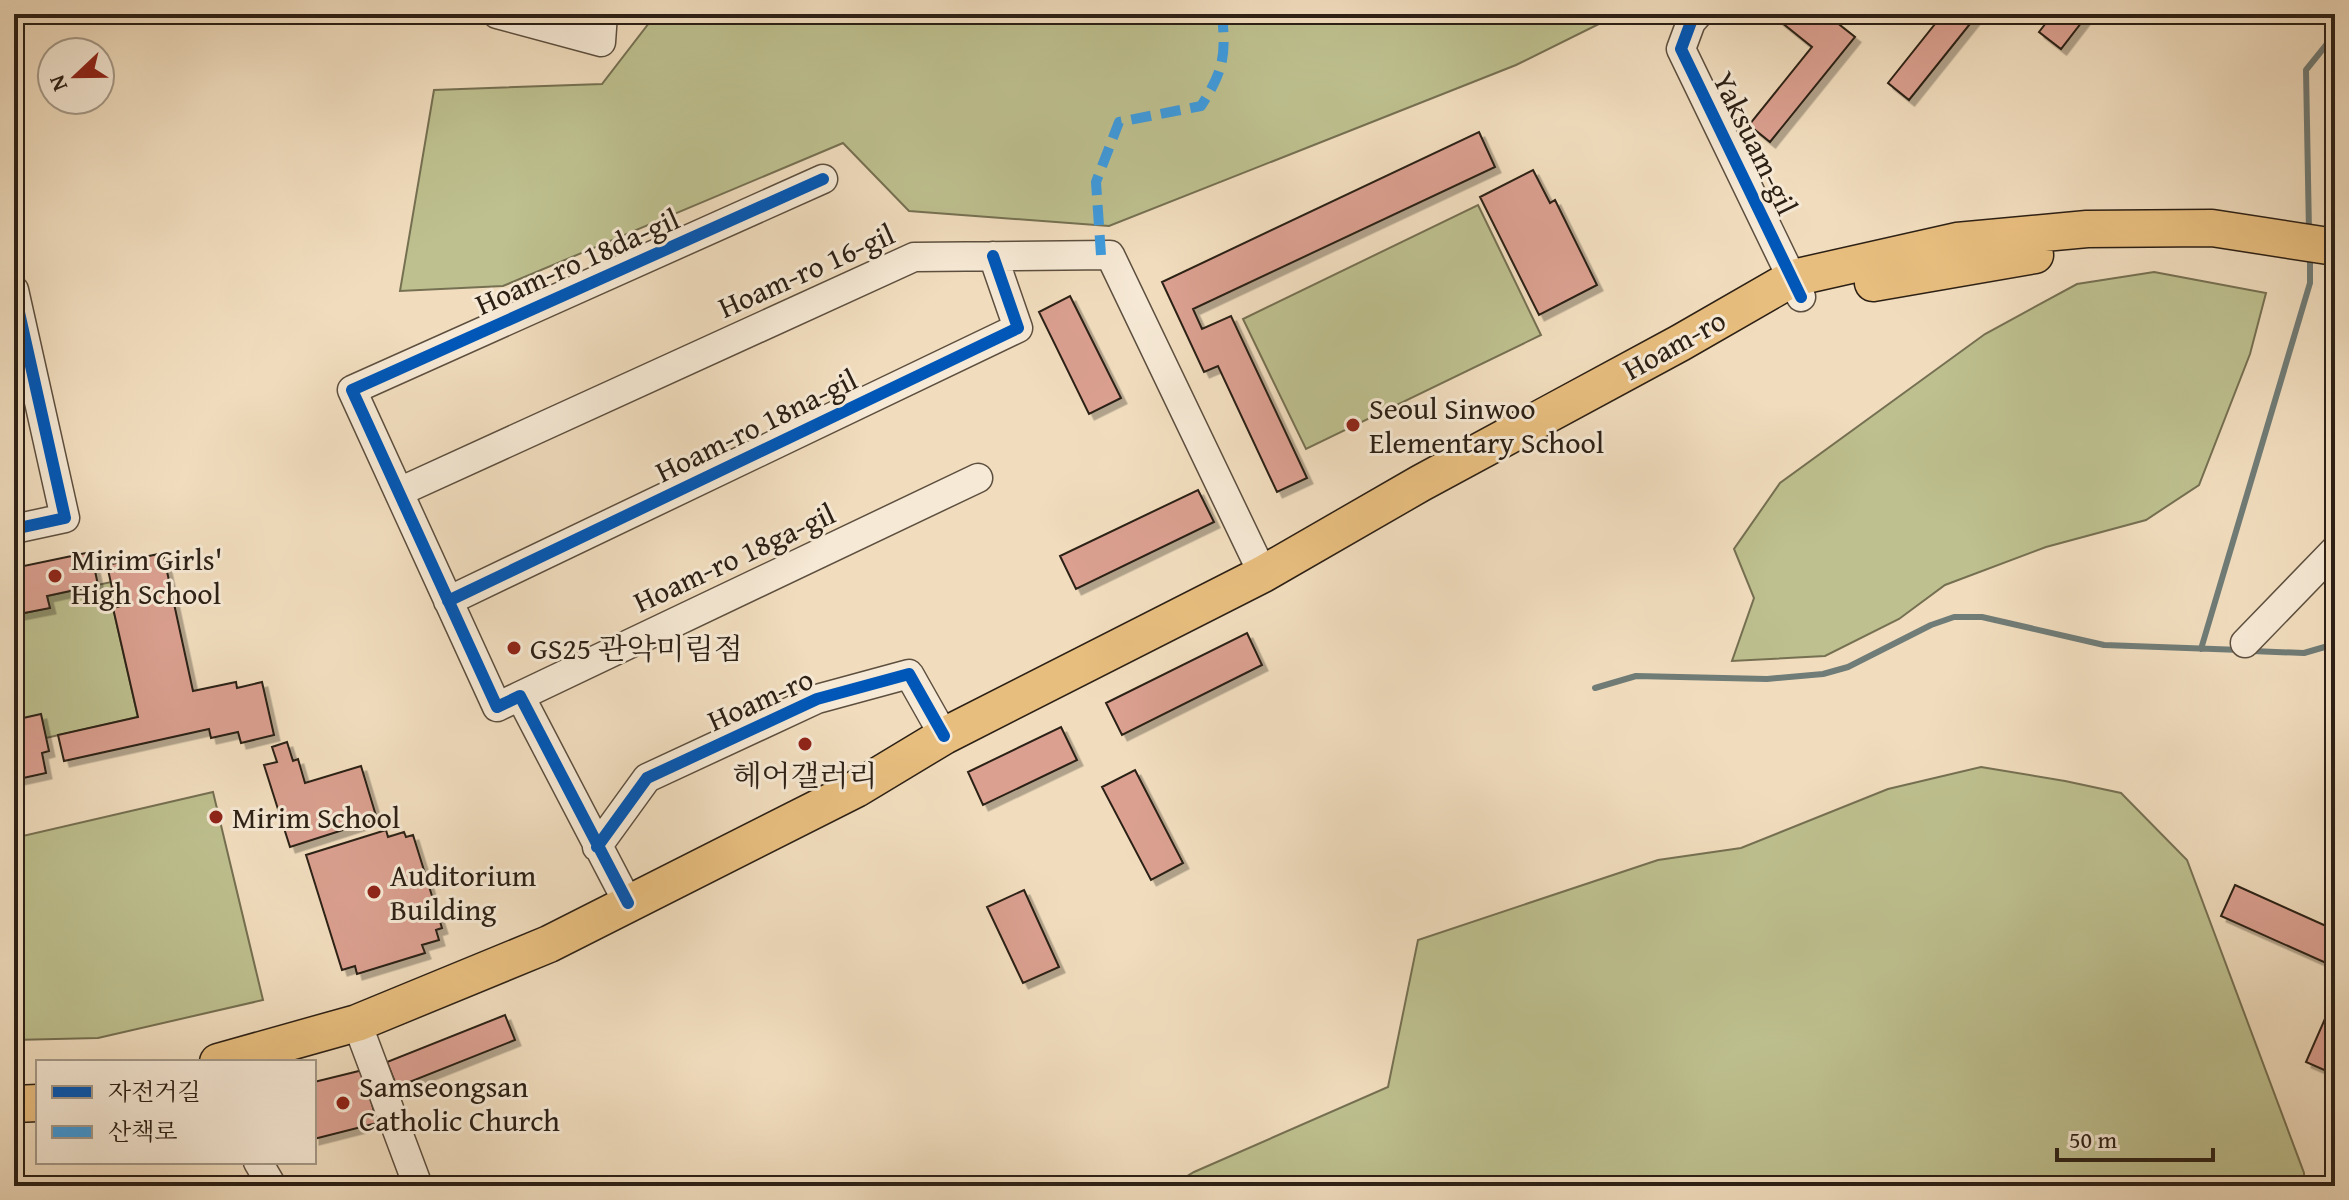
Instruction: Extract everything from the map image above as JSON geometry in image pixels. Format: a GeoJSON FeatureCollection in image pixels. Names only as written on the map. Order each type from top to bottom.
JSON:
{"type":"FeatureCollection","features":[{"type":"Feature","properties":{"kind":"main road","name":"Hoam-ro"},"geometry":{"type":"LineString","coordinates":[[226,1060],[359,1028],[549,944],[856,789],[944,736],[1263,574],[1421,483],[1680,343],[1797,287],[1957,241],[2087,229],[2212,228],[2322,261]]}},
{"type":"Feature","properties":{"kind":"main road"},"geometry":{"type":"LineString","coordinates":[[269,1060],[556,954],[911,777],[1323,558],[1797,287]]}},
{"type":"Feature","properties":{"kind":"main road"},"geometry":{"type":"LineString","coordinates":[[14,1084],[36,1083]]}},
{"type":"Feature","properties":{"kind":"main road"},"geometry":{"type":"LineString","coordinates":[[14,1104],[36,1103]]}},
{"type":"Feature","properties":{"kind":"street"},"geometry":{"type":"LineString","coordinates":[[504,15],[601,42],[603,14]]}},
{"type":"Feature","properties":{"kind":"street","name":"Yaksuam-gil"},"geometry":{"type":"LineString","coordinates":[[1698,14],[1691,22],[1681,49],[1797,287]]}},
{"type":"Feature","properties":{"kind":"street","name":"Hoam-ro 18da-gil"},"geometry":{"type":"LineString","coordinates":[[399,492],[352,390],[823,179]]}},
{"type":"Feature","properties":{"kind":"street","name":"Hoam-ro 16-gil"},"geometry":{"type":"LineString","coordinates":[[399,492],[914,257],[1110,255],[1263,574]]}},
{"type":"Feature","properties":{"kind":"street","name":"Hoam-ro 18na-gil"},"geometry":{"type":"LineString","coordinates":[[448,601],[1018,328],[993,256]]}},
{"type":"Feature","properties":{"kind":"street"},"geometry":{"type":"LineString","coordinates":[[14,290],[23,371],[65,518],[14,529]]}},
{"type":"Feature","properties":{"kind":"street","name":"Hoam-ro 18ga-gil"},"geometry":{"type":"LineString","coordinates":[[520,696],[978,478]]}},
{"type":"Feature","properties":{"kind":"street"},"geometry":{"type":"LineString","coordinates":[[399,492],[497,707],[520,696],[628,903]]}},
{"type":"Feature","properties":{"kind":"street"},"geometry":{"type":"LineString","coordinates":[[2245,643],[2335,550]]}},
{"type":"Feature","properties":{"kind":"street","name":"Hoam-ro"},"geometry":{"type":"LineString","coordinates":[[597,847],[647,778],[817,699],[909,674],[944,736]]}},
{"type":"Feature","properties":{"kind":"street"},"geometry":{"type":"LineString","coordinates":[[359,1028],[418,1186]]}},
{"type":"Feature","properties":{"kind":"street"},"geometry":{"type":"LineString","coordinates":[[259,1164],[272,1186]]}},
{"type":"Feature","properties":{"kind":"green space"},"geometry":{"type":"Polygon","coordinates":[[[656,14],[1619,14],[1516,65],[1109,226],[909,211],[843,143],[503,286],[400,291],[434,90],[602,84],[656,14]]]}},
{"type":"Feature","properties":{"kind":"green space"},"geometry":{"type":"Polygon","coordinates":[[[1478,205],[1541,335],[1306,449],[1243,319],[1478,205]]]}},
{"type":"Feature","properties":{"kind":"green space"},"geometry":{"type":"Polygon","coordinates":[[[2154,272],[2266,293],[2250,354],[2199,485],[2146,520],[2046,547],[1945,585],[1899,619],[1825,656],[1732,661],[1754,598],[1734,549],[1780,483],[1985,334],[2077,284],[2154,272]]]}},
{"type":"Feature","properties":{"kind":"green space"},"geometry":{"type":"Polygon","coordinates":[[[111,582],[125,595],[128,604],[113,608],[138,717],[46,738],[14,720],[14,615],[49,608],[47,596],[111,582]]]}},
{"type":"Feature","properties":{"kind":"green space"},"geometry":{"type":"Polygon","coordinates":[[[1981,767],[2121,793],[2187,860],[2304,1173],[2304,1186],[1171,1186],[1194,1172],[1388,1087],[1418,940],[1658,860],[1741,848],[1888,789],[1981,767]]]}},
{"type":"Feature","properties":{"kind":"green space"},"geometry":{"type":"Polygon","coordinates":[[[213,792],[263,1000],[98,1038],[14,1040],[14,838],[213,792]]]}},
{"type":"Feature","properties":{"kind":"building"},"geometry":{"type":"Polygon","coordinates":[[[1771,14],[1826,14],[1855,37],[1770,142],[1749,125],[1812,47],[1771,14]]]}},
{"type":"Feature","properties":{"kind":"building"},"geometry":{"type":"Polygon","coordinates":[[[1943,14],[1978,14],[1909,100],[1888,83],[1943,14]]]}},
{"type":"Feature","properties":{"kind":"building"},"geometry":{"type":"Polygon","coordinates":[[[2053,14],[2088,14],[2061,49],[2039,32],[2053,14]]]}},
{"type":"Feature","properties":{"kind":"building"},"geometry":{"type":"Polygon","coordinates":[[[1479,132],[1495,167],[1193,309],[1202,329],[1231,316],[1307,478],[1277,492],[1218,366],[1204,372],[1162,282],[1479,132]]]}},
{"type":"Feature","properties":{"kind":"building"},"geometry":{"type":"Polygon","coordinates":[[[1533,170],[1550,203],[1555,200],[1597,285],[1539,315],[1480,197],[1533,170]]]}},
{"type":"Feature","properties":{"kind":"building"},"geometry":{"type":"Polygon","coordinates":[[[1070,296],[1121,398],[1089,414],[1039,312],[1070,296]]]}},
{"type":"Feature","properties":{"kind":"building"},"geometry":{"type":"Polygon","coordinates":[[[1198,490],[1214,522],[1076,589],[1060,556],[1198,490]]]}},
{"type":"Feature","properties":{"kind":"building","name":"Mirim Girls' High School"},"geometry":{"type":"Polygon","coordinates":[[[91,552],[98,585],[47,596],[50,608],[14,615],[14,568],[91,552]]]}},
{"type":"Feature","properties":{"kind":"building"},"geometry":{"type":"Polygon","coordinates":[[[163,553],[193,691],[236,682],[237,688],[262,682],[274,735],[241,743],[238,732],[211,738],[209,729],[64,761],[58,735],[138,717],[113,608],[128,604],[125,595],[114,597],[107,565],[163,553]]]}},
{"type":"Feature","properties":{"kind":"building"},"geometry":{"type":"Polygon","coordinates":[[[1247,633],[1262,665],[1122,735],[1106,703],[1247,633]]]}},
{"type":"Feature","properties":{"kind":"building"},"geometry":{"type":"Polygon","coordinates":[[[41,714],[49,751],[42,753],[46,773],[14,780],[14,720],[41,714]]]}},
{"type":"Feature","properties":{"kind":"building"},"geometry":{"type":"Polygon","coordinates":[[[1061,727],[1077,760],[983,805],[968,772],[1061,727]]]}},
{"type":"Feature","properties":{"kind":"building","name":"Auditorium Building"},"geometry":{"type":"Polygon","coordinates":[[[287,742],[293,761],[298,759],[305,783],[361,766],[377,819],[290,847],[264,765],[277,762],[272,747],[287,742]]]}},
{"type":"Feature","properties":{"kind":"building"},"geometry":{"type":"Polygon","coordinates":[[[1135,770],[1183,863],[1151,880],[1102,787],[1135,770]]]}},
{"type":"Feature","properties":{"kind":"building","name":"Auditorium Building"},"geometry":{"type":"Polygon","coordinates":[[[386,830],[388,837],[404,832],[406,837],[413,835],[442,928],[436,930],[439,940],[422,945],[425,953],[357,974],[355,966],[342,970],[306,855],[386,830]]]}},
{"type":"Feature","properties":{"kind":"building"},"geometry":{"type":"Polygon","coordinates":[[[2235,885],[2335,930],[2335,967],[2221,916],[2235,885]]]}},
{"type":"Feature","properties":{"kind":"building"},"geometry":{"type":"Polygon","coordinates":[[[1024,890],[1059,967],[1023,983],[987,907],[1024,890]]]}},
{"type":"Feature","properties":{"kind":"building"},"geometry":{"type":"Polygon","coordinates":[[[2335,996],[2335,1064],[2331,1073],[2306,1062],[2335,996]]]}},
{"type":"Feature","properties":{"kind":"building"},"geometry":{"type":"Polygon","coordinates":[[[505,1015],[515,1040],[397,1087],[387,1062],[505,1015]]]}},
{"type":"Feature","properties":{"kind":"building","name":"Samseongsan Catholic Church"},"geometry":{"type":"Polygon","coordinates":[[[363,1070],[377,1123],[316,1138],[316,1082],[363,1070]]]}},
{"type":"Feature","properties":{"kind":"waterway"},"geometry":{"type":"LineString","coordinates":[[2309,232],[2306,70],[2335,34]]}},
{"type":"Feature","properties":{"kind":"waterway"},"geometry":{"type":"LineString","coordinates":[[2201,649],[2310,283],[2310,255]]}},
{"type":"Feature","properties":{"kind":"waterway"},"geometry":{"type":"LineString","coordinates":[[1595,688],[1636,676],[1767,679],[1823,674],[1848,667],[1931,625],[1954,617],[1982,617],[2104,645],[2241,650]]}},
{"type":"Feature","properties":{"kind":"waterway"},"geometry":{"type":"LineString","coordinates":[[2252,651],[2304,653],[2335,644]]}},
{"type":"Feature","properties":{"kind":"marked path"},"geometry":{"type":"LineString","coordinates":[[1101,255],[1096,182],[1119,122],[1201,106],[1222,62],[1222,14]]}},
{"type":"Feature","properties":{"kind":"cycle path"},"geometry":{"type":"LineString","coordinates":[[1698,14],[1691,22],[1681,49],[1801,297]]}},
{"type":"Feature","properties":{"kind":"cycle path"},"geometry":{"type":"LineString","coordinates":[[628,903],[520,696],[497,707],[352,390],[823,179]]}},
{"type":"Feature","properties":{"kind":"cycle path"},"geometry":{"type":"LineString","coordinates":[[448,601],[1018,328],[993,256]]}},
{"type":"Feature","properties":{"kind":"cycle path"},"geometry":{"type":"LineString","coordinates":[[14,290],[65,518],[14,529]]}},
{"type":"Feature","properties":{"kind":"cycle path"},"geometry":{"type":"LineString","coordinates":[[597,847],[647,778],[817,699],[909,674],[944,736]]}},
{"type":"Feature","properties":{"kind":"place","name":"Seoul Sinwoo Elementary School"},"geometry":{"type":"Point","coordinates":[1353,425]}},
{"type":"Feature","properties":{"kind":"place","name":"Mirim Girls' High School"},"geometry":{"type":"Point","coordinates":[55,576]}},
{"type":"Feature","properties":{"kind":"place","name":"GS25 관악미림점"},"geometry":{"type":"Point","coordinates":[514,648]}},
{"type":"Feature","properties":{"kind":"place","name":"헤어갤러리"},"geometry":{"type":"Point","coordinates":[805,744]}},
{"type":"Feature","properties":{"kind":"place","name":"Mirim School"},"geometry":{"type":"Point","coordinates":[216,817]}},
{"type":"Feature","properties":{"kind":"place","name":"Auditorium Building"},"geometry":{"type":"Point","coordinates":[374,892]}},
{"type":"Feature","properties":{"kind":"place","name":"Samseongsan Catholic Church"},"geometry":{"type":"Point","coordinates":[343,1103]}}]}
